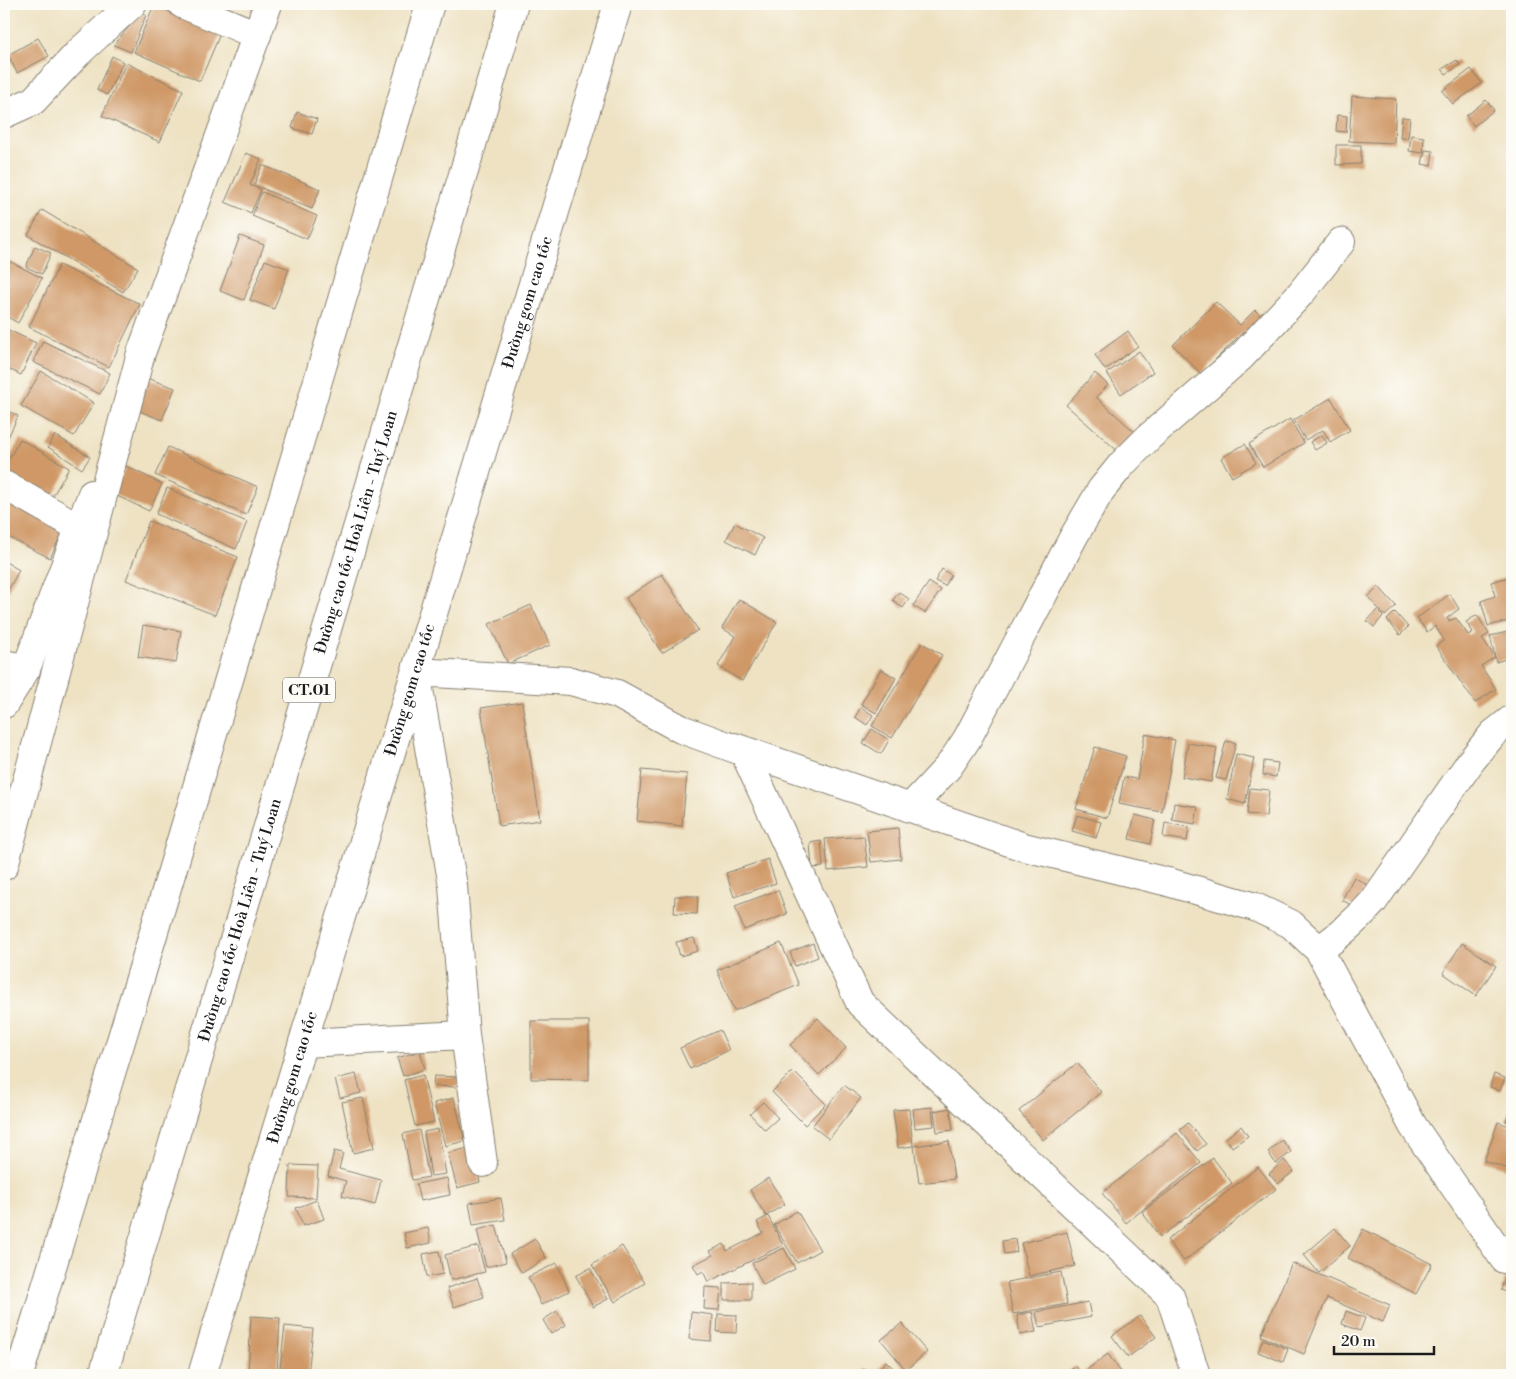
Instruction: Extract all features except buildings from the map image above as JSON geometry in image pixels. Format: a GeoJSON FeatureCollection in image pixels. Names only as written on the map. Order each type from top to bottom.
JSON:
{"type":"FeatureCollection","features":[{"type":"Feature","properties":{"kind":"main road"},"geometry":{"type":"LineString","coordinates":[[4,114],[33,101],[79,52],[132,4]]}},
{"type":"Feature","properties":{"kind":"main road"},"geometry":{"type":"LineString","coordinates":[[182,4],[257,35]]}},
{"type":"Feature","properties":{"kind":"main road"},"geometry":{"type":"LineString","coordinates":[[4,704],[15,667],[80,528],[141,353],[268,4]]}},
{"type":"Feature","properties":{"kind":"main road"},"geometry":{"type":"LineString","coordinates":[[19,1375],[141,975],[430,4]]}},
{"type":"Feature","properties":{"kind":"main road","name":"Đường cao tốc Hoà Liên - Tuý Loan"},"geometry":{"type":"LineString","coordinates":[[103,1375],[514,4]]}},
{"type":"Feature","properties":{"kind":"main road","name":"Đường gom cao tốc"},"geometry":{"type":"LineString","coordinates":[[202,1375],[618,4]]}},
{"type":"Feature","properties":{"kind":"main road"},"geometry":{"type":"LineString","coordinates":[[910,808],[949,766],[967,739],[1074,536],[1101,490],[1122,464],[1149,437],[1241,357],[1301,294],[1341,242]]}},
{"type":"Feature","properties":{"kind":"main road"},"geometry":{"type":"LineString","coordinates":[[4,866],[141,353]]}},
{"type":"Feature","properties":{"kind":"main road"},"geometry":{"type":"LineString","coordinates":[[4,485],[80,528]]}},
{"type":"Feature","properties":{"kind":"main road"},"geometry":{"type":"LineString","coordinates":[[483,1163],[465,1035],[453,886],[416,672],[571,681],[617,694],[681,729],[744,752],[860,1004],[1170,1296],[1196,1375]]}},
{"type":"Feature","properties":{"kind":"main road"},"geometry":{"type":"LineString","coordinates":[[1318,950],[1337,938],[1368,907],[1471,761],[1493,734],[1512,719]]}},
{"type":"Feature","properties":{"kind":"main road"},"geometry":{"type":"LineString","coordinates":[[681,729],[1024,847],[1168,882],[1255,906],[1291,924],[1318,950],[1413,1126],[1504,1259]]}},
{"type":"Feature","properties":{"kind":"main road"},"geometry":{"type":"LineString","coordinates":[[303,1043],[465,1035]]}}]}
